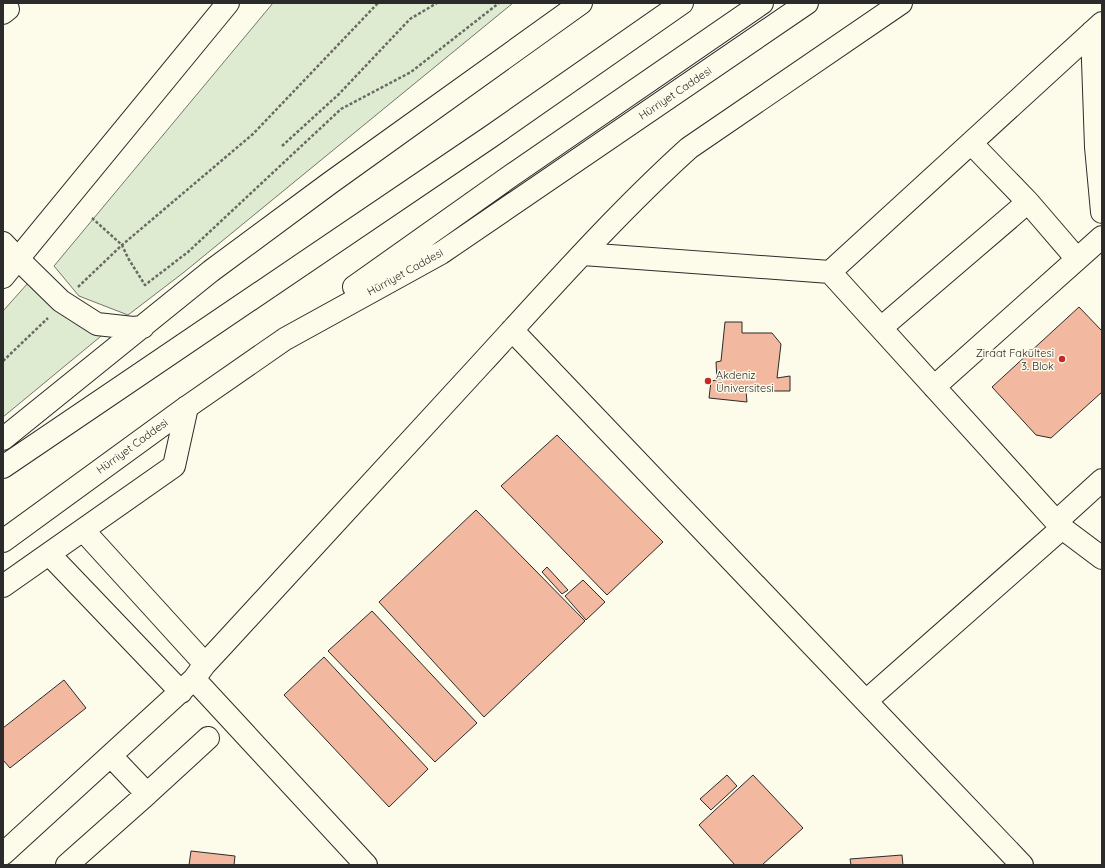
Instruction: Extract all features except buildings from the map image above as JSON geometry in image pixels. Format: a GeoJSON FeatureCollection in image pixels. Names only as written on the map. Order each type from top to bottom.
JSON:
{"type":"FeatureCollection","features":[{"type":"Feature","properties":{"kind":"main road"},"geometry":{"type":"LineString","coordinates":[[3,277],[228,3]]}},
{"type":"Feature","properties":{"kind":"main road"},"geometry":{"type":"LineString","coordinates":[[3,439],[211,271],[581,3]]}},
{"type":"Feature","properties":{"kind":"main road"},"geometry":{"type":"LineString","coordinates":[[3,467],[490,137],[682,3]]}},
{"type":"Feature","properties":{"kind":"main road"},"geometry":{"type":"LineString","coordinates":[[284,338],[512,175],[762,3]]}},
{"type":"Feature","properties":{"kind":"main road","name":"Hürriyet Caddesi"},"geometry":{"type":"LineString","coordinates":[[3,541],[284,338],[441,253],[808,3]]}},
{"type":"Feature","properties":{"kind":"main road"},"geometry":{"type":"LineString","coordinates":[[3,854],[194,678],[512,330],[658,175],[689,148],[901,3]]}},
{"type":"Feature","properties":{"kind":"main road"},"geometry":{"type":"LineString","coordinates":[[830,272],[1097,28]]}},
{"type":"Feature","properties":{"kind":"main road"},"geometry":{"type":"LineString","coordinates":[[1097,28],[1096,147],[1102,212]]}},
{"type":"Feature","properties":{"kind":"main road"},"geometry":{"type":"LineString","coordinates":[[971,143],[1028,202],[1077,259]]}},
{"type":"Feature","properties":{"kind":"main road"},"geometry":{"type":"LineString","coordinates":[[881,328],[1028,202]]}},
{"type":"Feature","properties":{"kind":"main road"},"geometry":{"type":"LineString","coordinates":[[934,387],[1102,237]]}},
{"type":"Feature","properties":{"kind":"main road"},"geometry":{"type":"LineString","coordinates":[[3,243],[61,301],[97,324],[133,328],[143,327]]}},
{"type":"Feature","properties":{"kind":"main road"},"geometry":{"type":"LineString","coordinates":[[583,254],[830,272],[1059,525],[1102,558]]}},
{"type":"Feature","properties":{"kind":"main road"},"geometry":{"type":"LineString","coordinates":[[512,330],[1022,865]]}},
{"type":"Feature","properties":{"kind":"main road"},"geometry":{"type":"LineString","coordinates":[[3,586],[174,466],[187,407]]}},
{"type":"Feature","properties":{"kind":"main road"},"geometry":{"type":"LineString","coordinates":[[866,701],[1059,525],[1102,480]]}},
{"type":"Feature","properties":{"kind":"main road"},"geometry":{"type":"LineString","coordinates":[[83,530],[194,678],[366,865]]}},
{"type":"Feature","properties":{"kind":"main road"},"geometry":{"type":"LineString","coordinates":[[49,554],[194,678]]}},
{"type":"Feature","properties":{"kind":"main road"},"geometry":{"type":"LineString","coordinates":[[67,865],[208,738]]}},
{"type":"Feature","properties":{"kind":"main road"},"geometry":{"type":"LineString","coordinates":[[111,756],[146,794]]}},
{"type":"Feature","properties":{"kind":"path"},"geometry":{"type":"LineString","coordinates":[[75,290],[122,245],[253,134],[378,3]]}},
{"type":"Feature","properties":{"kind":"path"},"geometry":{"type":"LineString","coordinates":[[282,146],[339,94],[410,19],[437,3]]}},
{"type":"Feature","properties":{"kind":"path"},"geometry":{"type":"LineString","coordinates":[[92,218],[122,245],[128,258],[145,285],[188,252],[341,109],[411,72],[499,3]]}},
{"type":"Feature","properties":{"kind":"path"},"geometry":{"type":"LineString","coordinates":[[3,361],[51,315]]}},
{"type":"Feature","properties":{"kind":"green space"},"geometry":{"type":"Polygon","coordinates":[[[273,3],[513,3],[183,273],[128,315],[79,296],[54,266],[273,3]]]}},
{"type":"Feature","properties":{"kind":"green space"},"geometry":{"type":"Polygon","coordinates":[[[28,283],[106,332],[3,417],[3,311],[28,283]]]}},
{"type":"Feature","properties":{"kind":"place","name":"Ziraat Fakültesi 3. Blok"},"geometry":{"type":"Point","coordinates":[1062,359]}},
{"type":"Feature","properties":{"kind":"place","name":"Akdeniz Üniversitesi"},"geometry":{"type":"Point","coordinates":[708,381]}}]}
